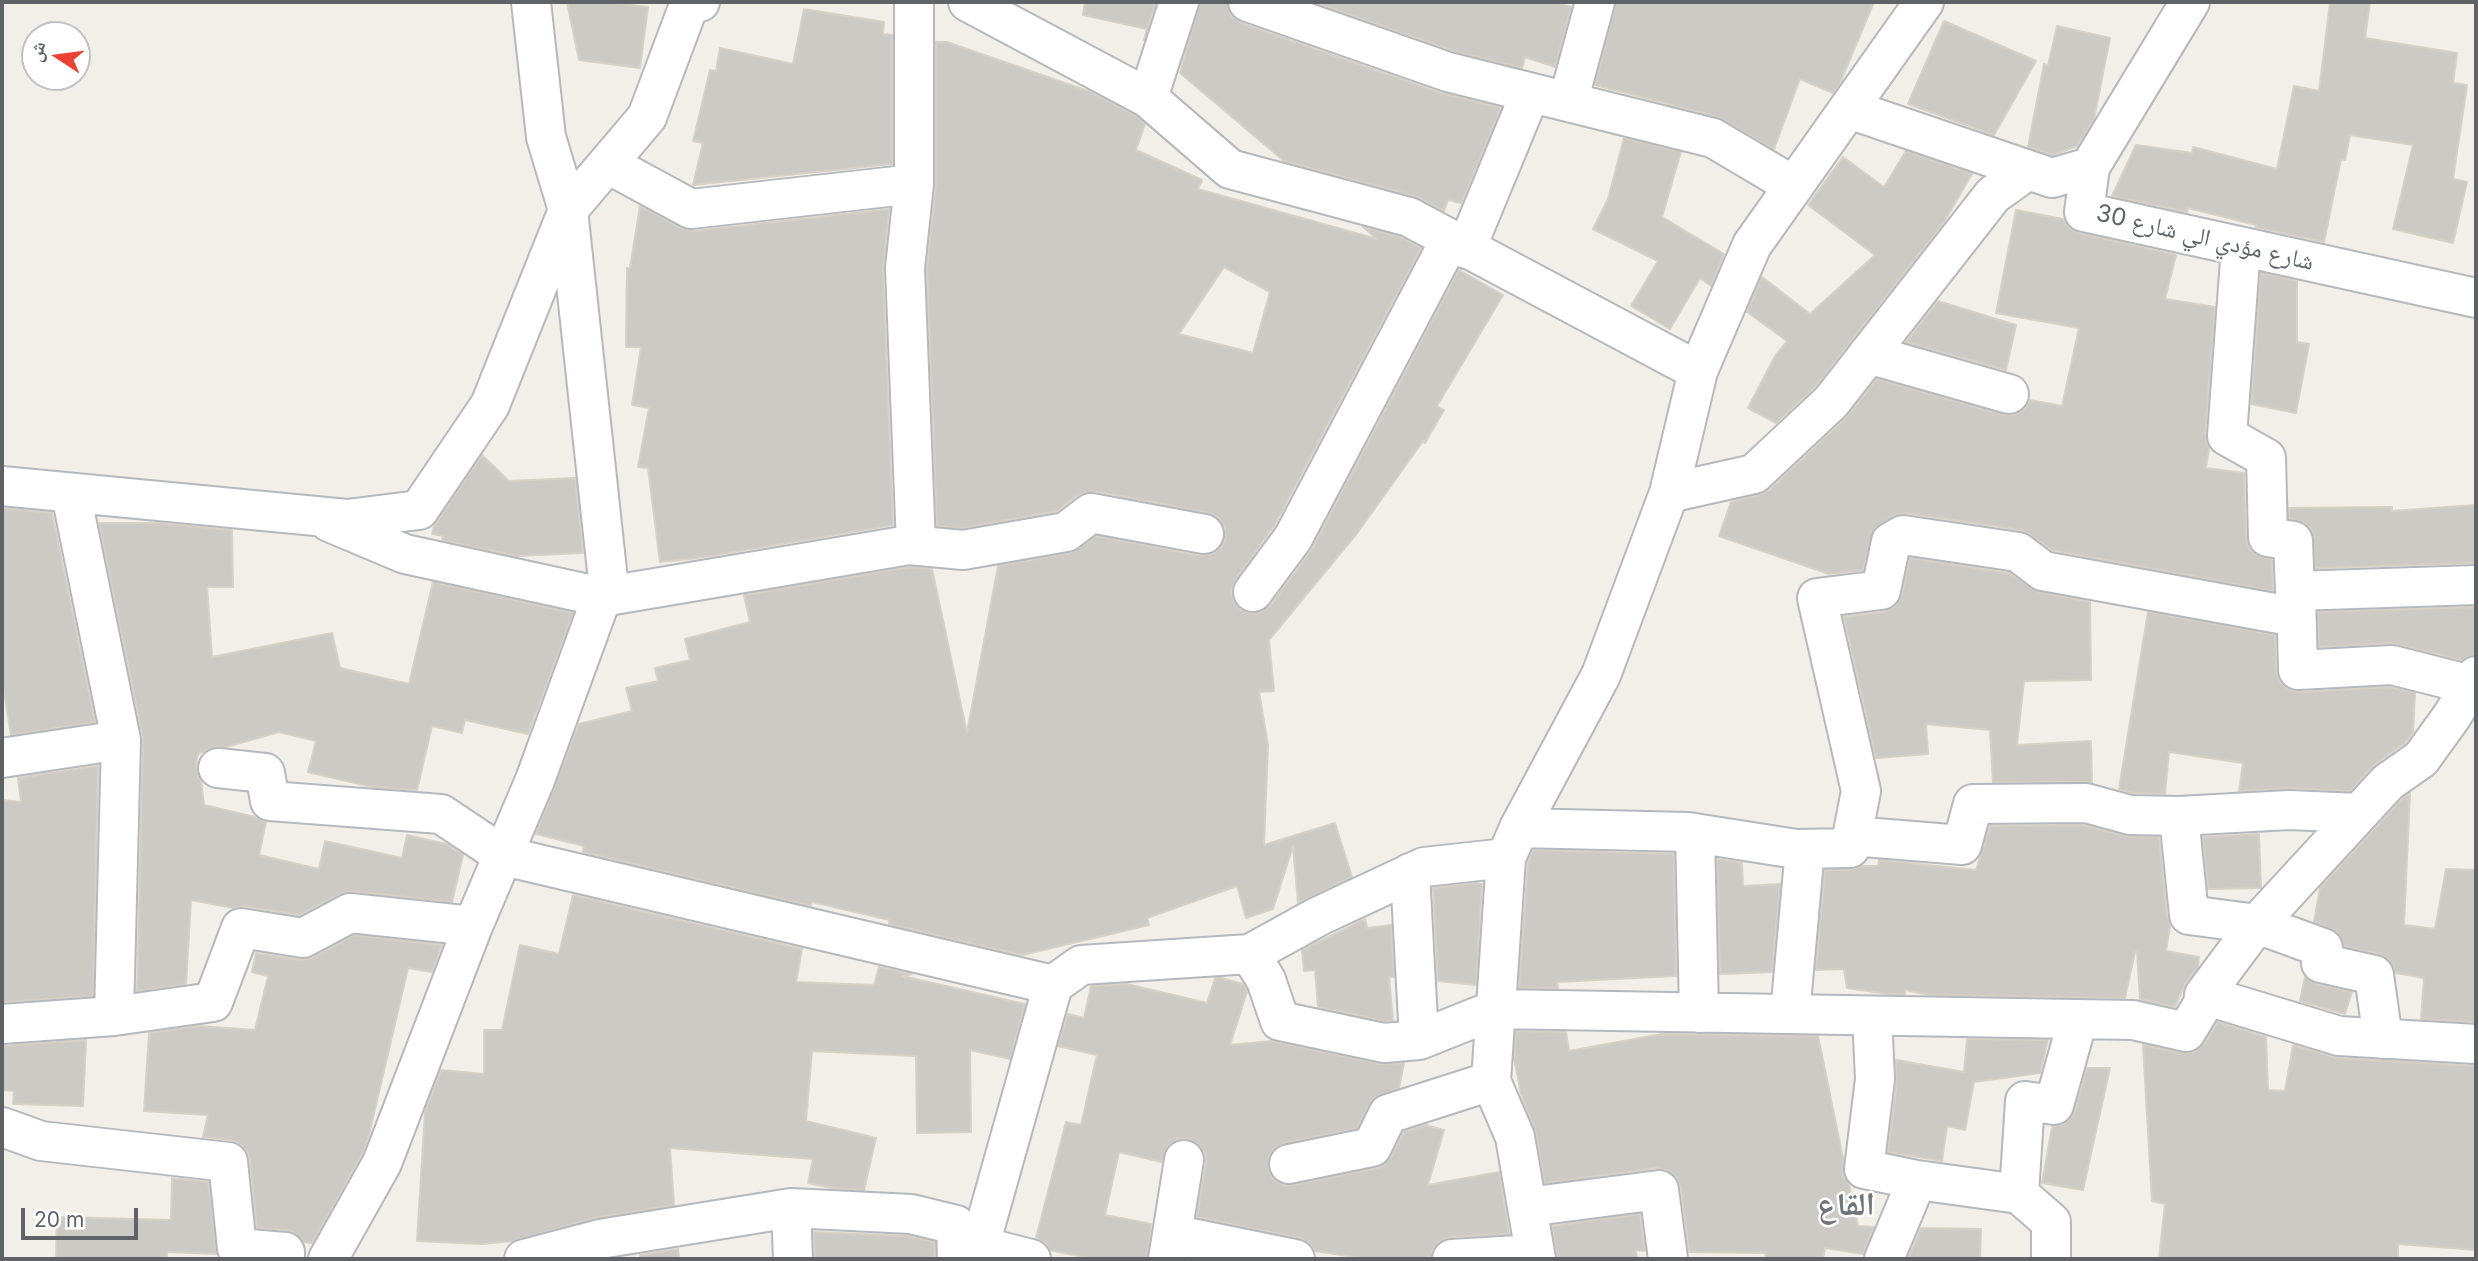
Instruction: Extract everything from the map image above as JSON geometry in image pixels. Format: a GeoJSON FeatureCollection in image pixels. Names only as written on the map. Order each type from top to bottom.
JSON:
{"type":"FeatureCollection","features":[{"type":"Feature","properties":{"kind":"street"},"geometry":{"type":"LineString","coordinates":[[328,1259],[382,1163],[473,926],[540,766],[608,580],[568,210],[546,137],[531,2]]}},
{"type":"Feature","properties":{"kind":"street"},"geometry":{"type":"LineString","coordinates":[[2,486],[347,519],[419,510],[490,405],[568,210],[647,117],[689,5],[700,2]]}},
{"type":"Feature","properties":{"kind":"street"},"geometry":{"type":"LineString","coordinates":[[914,2],[914,184],[905,268],[916,545]]}},
{"type":"Feature","properties":{"kind":"street"},"geometry":{"type":"LineString","coordinates":[[968,2],[1148,98],[1230,169],[1409,217],[1698,371]]}},
{"type":"Feature","properties":{"kind":"street"},"geometry":{"type":"LineString","coordinates":[[1148,98],[1179,2]]}},
{"type":"Feature","properties":{"kind":"street"},"geometry":{"type":"LineString","coordinates":[[1248,2],[1448,72],[1713,138],[1794,186]]}},
{"type":"Feature","properties":{"kind":"street"},"geometry":{"type":"LineString","coordinates":[[1568,102],[1595,2]]}},
{"type":"Feature","properties":{"kind":"street"},"geometry":{"type":"LineString","coordinates":[[1452,1259],[1536,1257],[1515,1138],[1491,1081],[1513,843],[1601,675],[1669,493],[1698,371],[1752,245],[1924,2]]}},
{"type":"Feature","properties":{"kind":"street","name":"شارع مؤدي الي شارع 30"},"geometry":{"type":"LineString","coordinates":[[2190,2],[2091,167],[2084,212],[2476,298]]}},
{"type":"Feature","properties":{"kind":"street"},"geometry":{"type":"LineString","coordinates":[[1253,592],[1293,538],[1458,245],[1531,94]]}},
{"type":"Feature","properties":{"kind":"street"},"geometry":{"type":"LineString","coordinates":[[1849,109],[2052,178],[2091,167]]}},
{"type":"Feature","properties":{"kind":"street"},"geometry":{"type":"LineString","coordinates":[[608,164],[691,209],[914,184]]}},
{"type":"Feature","properties":{"kind":"street"},"geometry":{"type":"LineString","coordinates":[[1669,493],[1754,474],[1831,402],[1993,195],[2028,170]]}},
{"type":"Feature","properties":{"kind":"street"},"geometry":{"type":"LineString","coordinates":[[1250,954],[1266,980],[1280,1021],[1384,1043],[1419,1040],[1497,1009],[2133,1020],[2186,1032],[2203,1004],[2204,995],[2257,924],[2388,782],[2421,759],[2473,681],[2392,665],[2298,670],[2293,541],[2268,537],[2266,458],[2227,436],[2241,247]]}},
{"type":"Feature","properties":{"kind":"street"},"geometry":{"type":"LineString","coordinates":[[1868,354],[2009,394]]}},
{"type":"Feature","properties":{"kind":"street"},"geometry":{"type":"LineString","coordinates":[[71,494],[121,740],[114,1016]]}},
{"type":"Feature","properties":{"kind":"street"},"geometry":{"type":"LineString","coordinates":[[318,517],[405,554],[602,597],[916,545],[963,550],[1066,532],[1091,513],[1204,534]]}},
{"type":"Feature","properties":{"kind":"street"},"geometry":{"type":"LineString","coordinates":[[971,1255],[1053,985],[1081,965],[1250,954],[1319,916],[1424,867],[1513,843],[1695,833],[1796,849],[1850,848],[1861,791],[1817,598],[1881,590],[1891,542],[1903,535],[2018,552],[2043,571],[2296,604],[2476,585]]}},
{"type":"Feature","properties":{"kind":"street"},"geometry":{"type":"LineString","coordinates":[[2,758],[121,740]]}},
{"type":"Feature","properties":{"kind":"street"},"geometry":{"type":"LineString","coordinates":[[218,768],[265,773],[270,801],[442,814],[504,856],[1053,985]]}},
{"type":"Feature","properties":{"kind":"street"},"geometry":{"type":"LineString","coordinates":[[1852,836],[1962,845],[1973,804],[2086,803],[2130,815],[2179,816],[2289,810],[2359,813]]}},
{"type":"Feature","properties":{"kind":"street"},"geometry":{"type":"LineString","coordinates":[[2179,816],[2189,915],[2257,924],[2323,948],[2321,963],[2374,975],[2383,1039]]}},
{"type":"Feature","properties":{"kind":"street"},"geometry":{"type":"LineString","coordinates":[[1695,833],[1699,1013]]}},
{"type":"Feature","properties":{"kind":"street"},"geometry":{"type":"LineString","coordinates":[[1790,1014],[1805,849]]}},
{"type":"Feature","properties":{"kind":"street"},"geometry":{"type":"LineString","coordinates":[[1410,873],[1419,1040]]}},
{"type":"Feature","properties":{"kind":"street"},"geometry":{"type":"LineString","coordinates":[[2,1024],[114,1016],[213,1002],[241,928],[303,938],[350,913],[473,926]]}},
{"type":"Feature","properties":{"kind":"street"},"geometry":{"type":"LineString","coordinates":[[2204,995],[2339,1036],[2476,1044]]}},
{"type":"Feature","properties":{"kind":"street"},"geometry":{"type":"LineString","coordinates":[[1872,1016],[1875,1079],[1864,1168],[1917,1180],[2019,1194],[2051,1222],[2051,1259]]}},
{"type":"Feature","properties":{"kind":"street"},"geometry":{"type":"LineString","coordinates":[[2019,1194],[2025,1101],[2054,1105],[2078,1020]]}},
{"type":"Feature","properties":{"kind":"street"},"geometry":{"type":"LineString","coordinates":[[1289,1164],[1372,1147],[1388,1114],[1491,1081]]}},
{"type":"Feature","properties":{"kind":"street"},"geometry":{"type":"LineString","coordinates":[[2,1127],[41,1141],[228,1162],[237,1248],[285,1252],[285,1259]]}},
{"type":"Feature","properties":{"kind":"street"},"geometry":{"type":"LineString","coordinates":[[1184,1160],[1170,1247],[1294,1259]]}},
{"type":"Feature","properties":{"kind":"street"},"geometry":{"type":"LineString","coordinates":[[1884,1259],[1917,1180]]}},
{"type":"Feature","properties":{"kind":"street"},"geometry":{"type":"LineString","coordinates":[[1527,1208],[1659,1190],[1668,1259]]}},
{"type":"Feature","properties":{"kind":"street"},"geometry":{"type":"LineString","coordinates":[[524,1259],[600,1239],[791,1208],[911,1214],[956,1225],[971,1255]]}},
{"type":"Feature","properties":{"kind":"street"},"geometry":{"type":"LineString","coordinates":[[791,1208],[793,1259]]}},
{"type":"Feature","properties":{"kind":"street"},"geometry":{"type":"LineString","coordinates":[[971,1255],[1031,1259]]}},
{"type":"Feature","properties":{"kind":"building"},"geometry":{"type":"Polygon","coordinates":[[[567,2],[605,2],[648,7],[640,68],[579,60],[567,2]]]}},
{"type":"Feature","properties":{"kind":"building"},"geometry":{"type":"Polygon","coordinates":[[[1085,2],[1156,2],[1144,40],[1147,29],[1083,15],[1085,2]]]}},
{"type":"Feature","properties":{"kind":"building"},"geometry":{"type":"Polygon","coordinates":[[[1200,2],[1227,2],[1231,16],[1241,23],[1441,93],[1501,108],[1461,203],[1448,200],[1444,211],[1415,196],[1284,161],[1180,73],[1200,2]]]}},
{"type":"Feature","properties":{"kind":"building"},"geometry":{"type":"Polygon","coordinates":[[[1313,2],[1553,2],[1571,7],[1555,67],[1525,57],[1522,68],[1454,51],[1313,2]]]}},
{"type":"Feature","properties":{"kind":"building"},"geometry":{"type":"Polygon","coordinates":[[[1616,2],[1874,2],[1840,83],[1833,93],[1800,79],[1774,149],[1719,117],[1595,85],[1616,2]]]}},
{"type":"Feature","properties":{"kind":"building"},"geometry":{"type":"Polygon","coordinates":[[[2330,2],[2370,2],[2365,38],[2457,53],[2453,83],[2467,85],[2453,179],[2467,182],[2453,243],[2393,229],[2413,145],[2350,135],[2345,160],[2341,159],[2324,242],[2188,208],[2187,212],[2112,196],[2136,145],[2192,153],[2193,147],[2277,169],[2294,86],[2319,91],[2330,2]]]}},
{"type":"Feature","properties":{"kind":"building"},"geometry":{"type":"Polygon","coordinates":[[[804,9],[884,22],[883,34],[892,35],[892,164],[693,185],[703,143],[693,141],[710,70],[716,71],[720,48],[793,64],[804,9]]]}},
{"type":"Feature","properties":{"kind":"building"},"geometry":{"type":"Polygon","coordinates":[[[1944,21],[2036,61],[1994,135],[1908,104],[1944,21]]]}},
{"type":"Feature","properties":{"kind":"building"},"geometry":{"type":"Polygon","coordinates":[[[2057,26],[2110,38],[2094,119],[2077,146],[2053,155],[2028,147],[2044,64],[2048,66],[2057,26]]]}},
{"type":"Feature","properties":{"kind":"building"},"geometry":{"type":"Polygon","coordinates":[[[936,42],[947,42],[1088,91],[1136,116],[1145,124],[1136,150],[1202,180],[1198,189],[1377,239],[1363,227],[1401,237],[1421,248],[1274,526],[1235,580],[1231,590],[1233,600],[1241,610],[1251,614],[1270,606],[1311,551],[1459,270],[1503,295],[1437,406],[1444,410],[1425,443],[1423,441],[1358,532],[1269,640],[1274,691],[1259,692],[1268,745],[1264,845],[1335,823],[1352,877],[1298,903],[1293,846],[1273,909],[1246,918],[1237,886],[1147,918],[1149,925],[1022,955],[889,924],[889,920],[812,902],[811,906],[583,852],[584,846],[536,834],[579,724],[632,711],[626,688],[658,681],[655,668],[690,660],[685,639],[750,622],[744,595],[910,567],[932,569],[967,733],[998,566],[1070,553],[1097,536],[1200,556],[1212,554],[1221,548],[1225,539],[1225,527],[1219,518],[1209,513],[1095,491],[1078,495],[1057,511],[962,528],[937,526],[927,269],[936,184],[936,42]],[[1224,267],[1179,334],[1253,353],[1270,292],[1224,267]]]}},
{"type":"Feature","properties":{"kind":"building"},"geometry":{"type":"Polygon","coordinates":[[[1624,138],[1681,152],[1662,217],[1724,254],[1711,286],[1700,278],[1670,329],[1631,306],[1658,261],[1593,229],[1608,199],[1624,138]]]}},
{"type":"Feature","properties":{"kind":"building"},"geometry":{"type":"Polygon","coordinates":[[[1906,151],[1972,174],[1944,222],[1815,387],[1776,423],[1748,408],[1775,356],[1787,341],[1747,312],[1762,277],[1810,314],[1875,255],[1808,205],[1843,157],[1884,187],[1906,151]]]}},
{"type":"Feature","properties":{"kind":"building"},"geometry":{"type":"Polygon","coordinates":[[[640,206],[681,228],[693,231],[889,209],[883,269],[893,525],[660,562],[648,468],[638,467],[649,408],[632,405],[641,347],[626,347],[627,268],[630,268],[640,206]]]}},
{"type":"Feature","properties":{"kind":"building"},"geometry":{"type":"Polygon","coordinates":[[[2016,210],[2063,219],[2069,228],[2079,233],[2176,255],[2165,299],[2215,307],[2205,434],[2209,448],[2206,468],[2244,473],[2246,538],[2249,548],[2255,554],[2272,560],[2273,591],[2052,550],[2021,530],[1906,513],[1892,516],[1874,529],[1863,570],[1829,574],[1719,536],[1731,502],[1769,490],[1846,418],[1877,379],[2004,415],[2014,415],[2024,410],[2030,400],[2062,406],[2079,328],[1996,313],[2016,210]]]}},
{"type":"Feature","properties":{"kind":"building"},"geometry":{"type":"Polygon","coordinates":[[[2261,273],[2297,281],[2297,342],[2309,344],[2296,413],[2251,404],[2261,273]]]}},
{"type":"Feature","properties":{"kind":"building"},"geometry":{"type":"Polygon","coordinates":[[[1938,301],[2016,325],[2006,370],[1906,342],[1938,301]]]}},
{"type":"Feature","properties":{"kind":"building"},"geometry":{"type":"Polygon","coordinates":[[[482,455],[509,481],[575,478],[583,553],[517,556],[442,540],[443,536],[432,534],[434,526],[482,455]]]}},
{"type":"Feature","properties":{"kind":"building"},"geometry":{"type":"Polygon","coordinates":[[[2476,505],[2476,563],[2316,568],[2312,531],[2305,523],[2289,518],[2289,508],[2392,507],[2392,511],[2476,505]]]}},
{"type":"Feature","properties":{"kind":"building"},"geometry":{"type":"Polygon","coordinates":[[[2,508],[52,513],[95,722],[11,735],[2,678],[2,508]]]}},
{"type":"Feature","properties":{"kind":"building"},"geometry":{"type":"Polygon","coordinates":[[[99,523],[156,523],[232,530],[233,587],[207,587],[212,657],[332,633],[340,668],[409,684],[433,582],[573,613],[528,734],[465,720],[462,733],[432,726],[417,790],[372,787],[308,772],[316,741],[279,732],[226,747],[210,748],[198,754],[196,766],[204,805],[266,822],[259,855],[319,869],[325,841],[402,858],[407,835],[446,844],[463,855],[452,902],[352,891],[340,894],[299,915],[244,906],[233,908],[191,900],[186,984],[137,991],[143,737],[99,523]]]}},
{"type":"Feature","properties":{"kind":"building"},"geometry":{"type":"Polygon","coordinates":[[[1910,558],[2009,573],[2039,592],[2090,602],[2091,680],[2024,681],[2017,745],[2091,741],[2092,782],[1993,782],[1990,730],[1926,724],[1928,754],[1876,758],[1844,617],[1884,612],[1895,607],[1902,594],[1910,558]]]}},
{"type":"Feature","properties":{"kind":"building"},"geometry":{"type":"Polygon","coordinates":[[[2476,607],[2476,654],[2462,660],[2391,643],[2319,647],[2318,612],[2476,607]]]}},
{"type":"Feature","properties":{"kind":"building"},"geometry":{"type":"Polygon","coordinates":[[[2148,612],[2275,635],[2276,671],[2280,682],[2289,690],[2299,692],[2390,687],[2415,693],[2413,732],[2405,743],[2375,764],[2350,791],[2288,788],[2239,791],[2243,763],[2169,752],[2165,794],[2133,793],[2119,789],[2148,612]]]}},
{"type":"Feature","properties":{"kind":"building"},"geometry":{"type":"Polygon","coordinates":[[[98,766],[93,996],[2,1002],[2,800],[21,802],[18,778],[98,766]]]}},
{"type":"Feature","properties":{"kind":"building"},"geometry":{"type":"Polygon","coordinates":[[[2410,793],[2404,925],[2435,929],[2446,869],[2476,870],[2476,1022],[2421,1019],[2424,978],[2396,973],[2389,960],[2379,954],[2344,946],[2338,932],[2314,922],[2320,888],[2410,793]]]}},
{"type":"Feature","properties":{"kind":"building"},"geometry":{"type":"Polygon","coordinates":[[[2083,825],[2125,836],[2159,837],[2170,926],[2166,951],[2199,957],[2198,967],[2186,982],[2175,1007],[2140,999],[2137,952],[2125,998],[1930,995],[1905,990],[1905,994],[1888,994],[1847,988],[1844,969],[1816,970],[1825,870],[1878,866],[1879,860],[1976,870],[1990,826],[2083,825]]]}},
{"type":"Feature","properties":{"kind":"building"},"geometry":{"type":"Polygon","coordinates":[[[2259,834],[2261,888],[2208,889],[2203,837],[2259,834]]]}},
{"type":"Feature","properties":{"kind":"building"},"geometry":{"type":"Polygon","coordinates":[[[1533,850],[1674,854],[1676,976],[1557,982],[1558,988],[1519,988],[1528,863],[1533,850]]]}},
{"type":"Feature","properties":{"kind":"building"},"geometry":{"type":"Polygon","coordinates":[[[1717,859],[1742,863],[1743,886],[1780,884],[1772,972],[1720,974],[1717,859]]]}},
{"type":"Feature","properties":{"kind":"building"},"geometry":{"type":"Polygon","coordinates":[[[1482,884],[1476,985],[1438,981],[1433,888],[1482,884]]]}},
{"type":"Feature","properties":{"kind":"building"},"geometry":{"type":"Polygon","coordinates":[[[573,895],[802,949],[796,982],[874,985],[879,967],[912,974],[902,976],[1025,1004],[1010,1059],[970,1050],[971,1132],[917,1133],[916,1056],[812,1051],[806,1121],[876,1138],[864,1190],[808,1183],[813,1159],[670,1148],[674,1205],[595,1218],[513,1241],[482,1244],[417,1241],[425,1112],[441,1070],[484,1074],[484,1030],[502,1030],[520,945],[559,954],[573,895]]]}},
{"type":"Feature","properties":{"kind":"building"},"geometry":{"type":"Polygon","coordinates":[[[1365,919],[1367,928],[1391,925],[1394,977],[1389,977],[1393,1020],[1385,1021],[1318,1007],[1315,970],[1304,971],[1302,950],[1365,919]]]}},
{"type":"Feature","properties":{"kind":"building"},"geometry":{"type":"Polygon","coordinates":[[[354,935],[442,945],[432,972],[408,968],[369,1135],[362,1154],[312,1243],[304,1242],[297,1234],[287,1230],[257,1228],[247,1151],[231,1140],[203,1137],[208,1115],[144,1111],[149,1033],[200,1026],[255,1030],[268,976],[252,972],[256,953],[300,960],[312,958],[354,935]]]}},
{"type":"Feature","properties":{"kind":"building"},"geometry":{"type":"Polygon","coordinates":[[[2305,977],[2316,984],[2352,992],[2345,1014],[2300,1001],[2305,977]]]}},
{"type":"Feature","properties":{"kind":"building"},"geometry":{"type":"Polygon","coordinates":[[[1215,978],[1243,984],[1247,992],[1230,1045],[1272,1041],[1379,1064],[1404,1063],[1399,1088],[1373,1098],[1357,1128],[1275,1147],[1269,1156],[1268,1168],[1273,1179],[1283,1185],[1293,1185],[1377,1168],[1385,1165],[1391,1157],[1404,1132],[1426,1125],[1444,1130],[1428,1185],[1499,1172],[1509,1234],[1450,1237],[1439,1241],[1431,1257],[1366,1259],[1315,1251],[1309,1242],[1299,1238],[1197,1217],[1206,1163],[1205,1153],[1197,1143],[1187,1138],[1177,1139],[1168,1146],[1162,1162],[1119,1152],[1105,1215],[1151,1224],[1147,1259],[1092,1259],[1050,1250],[1046,1243],[1036,1238],[1066,1122],[1081,1125],[1097,1055],[1058,1046],[1068,1014],[1084,1018],[1091,986],[1127,984],[1207,1003],[1215,978]]]}},
{"type":"Feature","properties":{"kind":"building"},"geometry":{"type":"Polygon","coordinates":[[[2218,1022],[2266,1037],[2268,1090],[2285,1091],[2293,1045],[2338,1058],[2476,1066],[2476,1250],[2398,1244],[2398,1259],[2159,1259],[2165,1204],[2152,1201],[2143,1045],[2181,1053],[2194,1052],[2205,1043],[2218,1022]]]}},
{"type":"Feature","properties":{"kind":"building"},"geometry":{"type":"Polygon","coordinates":[[[1516,1031],[1566,1032],[1569,1051],[1662,1034],[1818,1036],[1843,1158],[1843,1176],[1849,1184],[1858,1226],[1874,1227],[1863,1254],[1825,1248],[1823,1259],[1765,1259],[1766,1253],[1689,1252],[1681,1187],[1676,1176],[1667,1170],[1656,1168],[1545,1183],[1536,1133],[1521,1094],[1514,1059],[1516,1031]]]}},
{"type":"Feature","properties":{"kind":"building"},"geometry":{"type":"Polygon","coordinates":[[[1967,1039],[2048,1040],[2040,1073],[1974,1082],[1965,1130],[1947,1126],[1942,1161],[1888,1152],[1897,1082],[1896,1060],[1964,1072],[1967,1039]]]}},
{"type":"Feature","properties":{"kind":"building"},"geometry":{"type":"Polygon","coordinates":[[[86,1040],[83,1106],[13,1104],[14,1091],[2,1090],[2,1046],[86,1040]]]}},
{"type":"Feature","properties":{"kind":"building"},"geometry":{"type":"Polygon","coordinates":[[[2087,1068],[2110,1068],[2083,1190],[2042,1183],[2052,1127],[2062,1125],[2075,1111],[2087,1068]]]}},
{"type":"Feature","properties":{"kind":"building"},"geometry":{"type":"Polygon","coordinates":[[[172,1178],[208,1182],[217,1254],[167,1252],[167,1259],[56,1259],[57,1217],[171,1220],[172,1178]]]}},
{"type":"Feature","properties":{"kind":"building"},"geometry":{"type":"Polygon","coordinates":[[[1640,1214],[1645,1251],[1636,1250],[1637,1259],[1557,1259],[1552,1226],[1640,1214]]]}},
{"type":"Feature","properties":{"kind":"building"},"geometry":{"type":"Polygon","coordinates":[[[1921,1228],[1981,1229],[1980,1259],[1908,1259],[1921,1228]]]}},
{"type":"Feature","properties":{"kind":"building"},"geometry":{"type":"Polygon","coordinates":[[[814,1232],[908,1236],[935,1242],[935,1259],[815,1259],[814,1232]]]}},
{"type":"Feature","properties":{"kind":"building"},"geometry":{"type":"Polygon","coordinates":[[[678,1249],[679,1259],[640,1259],[640,1255],[678,1249]]]}},
{"type":"Feature","properties":{"kind":"district","name":"القاع"},"geometry":{"type":"Point","coordinates":[1846,1205]}}]}
